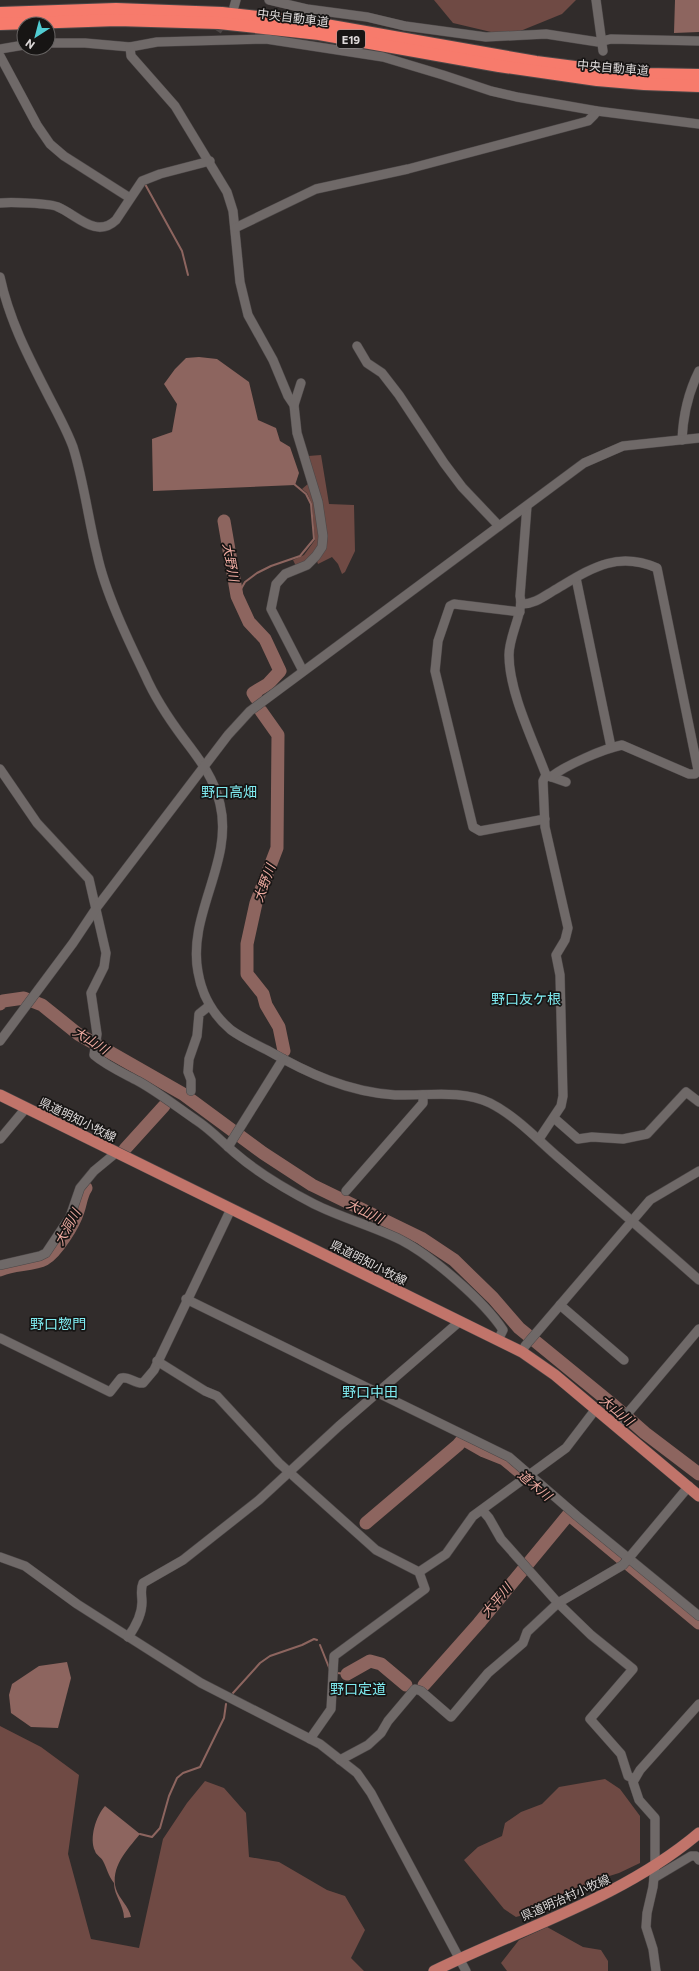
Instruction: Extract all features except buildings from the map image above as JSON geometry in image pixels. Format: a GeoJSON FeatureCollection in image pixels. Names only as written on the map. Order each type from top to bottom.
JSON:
{"type":"FeatureCollection","features":[{"type":"Feature","properties":{"kind":"highway","name":"中央自動車道"},"geometry":{"type":"LineString","coordinates":[[0,13],[116,9],[222,13],[320,24],[508,57],[590,69],[645,74],[699,75]]}},
{"type":"Feature","properties":{"kind":"highway","name":"中央自動車道"},"geometry":{"type":"LineString","coordinates":[[0,24],[118,20],[226,24],[326,36],[514,69],[596,80],[644,84],[699,86]]}},
{"type":"Feature","properties":{"kind":"main road","name":"県道明知小牧線"},"geometry":{"type":"LineString","coordinates":[[0,1095],[459,1322],[498,1340],[524,1349],[595,1410],[617,1425],[699,1496]]}},
{"type":"Feature","properties":{"kind":"main road","name":"県道明治村小牧線"},"geometry":{"type":"LineString","coordinates":[[434,1971],[654,1872],[699,1833]]}},
{"type":"Feature","properties":{"kind":"street"},"geometry":{"type":"LineString","coordinates":[[269,0],[307,9],[367,17],[405,26],[486,38],[546,34],[603,42],[611,39],[699,41]]}},
{"type":"Feature","properties":{"kind":"street"},"geometry":{"type":"LineString","coordinates":[[596,0],[603,42],[603,51]]}},
{"type":"Feature","properties":{"kind":"street"},"geometry":{"type":"LineString","coordinates":[[56,43],[85,43],[130,47],[157,42],[216,36],[266,38],[383,57],[517,98],[597,111],[699,124]]}},
{"type":"Feature","properties":{"kind":"street"},"geometry":{"type":"LineString","coordinates":[[0,49],[16,46]]}},
{"type":"Feature","properties":{"kind":"street"},"geometry":{"type":"LineString","coordinates":[[130,47],[131,56],[175,106],[210,161],[227,192],[233,211],[236,228],[240,282],[248,314],[274,360],[288,396],[294,405]]}},
{"type":"Feature","properties":{"kind":"street"},"geometry":{"type":"LineString","coordinates":[[0,56],[37,125],[50,144],[64,156],[130,198]]}},
{"type":"Feature","properties":{"kind":"street"},"geometry":{"type":"LineString","coordinates":[[236,228],[316,189],[408,169],[588,121],[597,111]]}},
{"type":"Feature","properties":{"kind":"street"},"geometry":{"type":"LineString","coordinates":[[0,203],[48,205],[58,207],[90,227],[100,227],[113,223],[116,220],[142,181],[160,174],[210,161]]}},
{"type":"Feature","properties":{"kind":"street"},"geometry":{"type":"LineString","coordinates":[[0,277],[16,332],[72,446],[88,507],[97,555],[104,578],[122,622],[155,696],[206,767],[214,784],[223,819],[220,847],[200,919],[195,943],[196,962],[200,984],[209,1006],[234,1032],[304,1072],[325,1080],[370,1092],[397,1095],[458,1095],[478,1098],[490,1103],[506,1113],[539,1139],[699,1280]]}},
{"type":"Feature","properties":{"kind":"street"},"geometry":{"type":"LineString","coordinates":[[357,346],[367,363],[382,373],[399,395],[444,463],[462,487],[499,526]]}},
{"type":"Feature","properties":{"kind":"street"},"geometry":{"type":"LineString","coordinates":[[682,440],[683,423],[688,401],[692,385],[699,371]]}},
{"type":"Feature","properties":{"kind":"street"},"geometry":{"type":"LineString","coordinates":[[301,383],[294,405],[297,433],[318,502],[323,536],[322,547],[307,565],[285,574],[276,584],[271,609],[303,670]]}},
{"type":"Feature","properties":{"kind":"street"},"geometry":{"type":"LineString","coordinates":[[2,1036],[34,995],[97,907],[206,767],[228,735],[250,711],[303,670],[527,506],[584,462],[610,450],[638,443],[699,438]]}},
{"type":"Feature","properties":{"kind":"street"},"geometry":{"type":"LineString","coordinates":[[527,506],[520,596],[521,608],[511,640],[509,655],[511,672],[526,727],[548,776],[566,782]]}},
{"type":"Feature","properties":{"kind":"street"},"geometry":{"type":"LineString","coordinates":[[539,1139],[562,1106],[564,1084],[560,975],[556,955],[566,940],[568,928],[544,827],[545,819],[543,781],[548,776],[611,747],[622,745],[689,774],[695,774],[698,770],[657,568],[646,564],[618,561],[605,563],[521,608],[454,604],[450,606],[438,641],[435,671],[472,827],[480,831],[545,819]]}},
{"type":"Feature","properties":{"kind":"street"},"geometry":{"type":"LineString","coordinates":[[576,578],[611,747]]}},
{"type":"Feature","properties":{"kind":"street"},"geometry":{"type":"LineString","coordinates":[[0,769],[37,823],[90,879],[106,953],[104,968],[90,994],[97,1038],[94,1055],[101,1061],[139,1082],[198,1121],[229,1145],[245,1161],[315,1205],[401,1240],[415,1249],[460,1284],[496,1320],[502,1330],[498,1340]]}},
{"type":"Feature","properties":{"kind":"street"},"geometry":{"type":"LineString","coordinates":[[191,1091],[191,1080],[188,1072],[189,1059],[197,1036],[199,1014],[209,1006]]}},
{"type":"Feature","properties":{"kind":"street"},"geometry":{"type":"LineString","coordinates":[[229,1145],[283,1060]]}},
{"type":"Feature","properties":{"kind":"street"},"geometry":{"type":"LineString","coordinates":[[554,1118],[578,1139],[632,1138],[647,1134],[686,1092],[699,1102]]}},
{"type":"Feature","properties":{"kind":"street"},"geometry":{"type":"LineString","coordinates":[[346,1191],[423,1103],[423,1095]]}},
{"type":"Feature","properties":{"kind":"street"},"geometry":{"type":"LineString","coordinates":[[0,1139],[26,1108]]}},
{"type":"Feature","properties":{"kind":"street"},"geometry":{"type":"LineString","coordinates":[[0,1265],[40,1256],[46,1253],[70,1217],[80,1188],[94,1171],[117,1152]]}},
{"type":"Feature","properties":{"kind":"street"},"geometry":{"type":"LineString","coordinates":[[524,1349],[631,1220],[657,1194],[699,1171]]}},
{"type":"Feature","properties":{"kind":"street"},"geometry":{"type":"LineString","coordinates":[[0,1338],[110,1392],[121,1378],[126,1377],[140,1384],[143,1383],[154,1370],[157,1360],[231,1209]]}},
{"type":"Feature","properties":{"kind":"street"},"geometry":{"type":"LineString","coordinates":[[186,1300],[509,1457],[626,1561],[699,1616]]}},
{"type":"Feature","properties":{"kind":"street"},"geometry":{"type":"LineString","coordinates":[[557,1308],[624,1360]]}},
{"type":"Feature","properties":{"kind":"street"},"geometry":{"type":"LineString","coordinates":[[128,1637],[135,1628],[141,1612],[141,1592],[143,1583],[183,1560],[259,1500],[289,1471],[459,1322]]}},
{"type":"Feature","properties":{"kind":"street"},"geometry":{"type":"LineString","coordinates":[[617,1425],[699,1329]]}},
{"type":"Feature","properties":{"kind":"street"},"geometry":{"type":"LineString","coordinates":[[157,1360],[205,1391],[217,1396],[279,1463],[376,1550],[419,1572],[425,1589],[334,1656],[331,1709],[310,1739]]}},
{"type":"Feature","properties":{"kind":"street"},"geometry":{"type":"LineString","coordinates":[[419,1572],[446,1554],[474,1516],[483,1511],[572,1443],[595,1410]]}},
{"type":"Feature","properties":{"kind":"street"},"geometry":{"type":"LineString","coordinates":[[340,1760],[368,1745],[381,1734],[388,1721],[415,1689],[421,1691],[451,1717],[488,1673],[523,1643],[527,1632],[558,1603],[626,1561],[689,1486]]}},
{"type":"Feature","properties":{"kind":"street"},"geometry":{"type":"LineString","coordinates":[[483,1511],[489,1518],[501,1539],[558,1603],[591,1635],[633,1669],[590,1719],[621,1754],[628,1776],[634,1779]]}},
{"type":"Feature","properties":{"kind":"street"},"geometry":{"type":"LineString","coordinates":[[0,1557],[25,1566],[77,1604],[201,1683],[310,1739],[356,1773],[371,1793],[458,1959],[466,1971]]}},
{"type":"Feature","properties":{"kind":"street"},"geometry":{"type":"LineString","coordinates":[[656,1971],[653,1949],[646,1928],[654,1872],[655,1818],[639,1800],[634,1788],[634,1779],[699,1704]]}},
{"type":"Feature","properties":{"kind":"street"},"geometry":{"type":"LineString","coordinates":[[654,1872],[691,1856],[696,1856],[699,1860]]}},
{"type":"Feature","properties":{"kind":"shaded area"},"geometry":{"type":"Polygon","coordinates":[[[434,0],[576,0],[562,14],[508,36],[453,23],[434,0]]]}},
{"type":"Feature","properties":{"kind":"shaded area"},"geometry":{"type":"Polygon","coordinates":[[[675,0],[699,0],[699,32],[674,33],[675,0]]]}},
{"type":"Feature","properties":{"kind":"shaded area"},"geometry":{"type":"Polygon","coordinates":[[[199,357],[217,359],[249,382],[258,420],[276,428],[280,441],[290,447],[299,473],[295,485],[153,491],[152,439],[172,432],[177,404],[164,384],[175,369],[186,358],[199,357]]]}},
{"type":"Feature","properties":{"kind":"shaded area"},"geometry":{"type":"Polygon","coordinates":[[[321,455],[329,504],[354,505],[355,551],[345,572],[342,574],[338,564],[332,557],[318,564],[314,553],[305,562],[296,566],[293,560],[304,555],[315,540],[312,504],[307,493],[302,489],[309,483],[308,456],[321,455]]]}},
{"type":"Feature","properties":{"kind":"shaded area"},"geometry":{"type":"Polygon","coordinates":[[[67,1662],[71,1678],[58,1728],[31,1727],[11,1713],[9,1695],[12,1684],[39,1666],[67,1662]]]}},
{"type":"Feature","properties":{"kind":"shaded area"},"geometry":{"type":"Polygon","coordinates":[[[0,1726],[41,1747],[79,1775],[68,1854],[91,1939],[139,1948],[163,1839],[187,1803],[205,1781],[224,1788],[246,1813],[249,1857],[279,1862],[327,1890],[345,1896],[365,1930],[351,1958],[364,1971],[0,1971],[0,1726]]]}},
{"type":"Feature","properties":{"kind":"shaded area"},"geometry":{"type":"Polygon","coordinates":[[[605,1779],[620,1789],[640,1816],[640,1863],[619,1873],[603,1878],[573,1896],[541,1910],[516,1917],[504,1909],[464,1860],[478,1847],[502,1836],[505,1823],[521,1812],[542,1804],[559,1787],[605,1779]]]}},
{"type":"Feature","properties":{"kind":"shaded area"},"geometry":{"type":"Polygon","coordinates":[[[105,1806],[140,1834],[121,1859],[115,1873],[116,1889],[131,1917],[124,1918],[124,1913],[114,1888],[114,1883],[110,1878],[103,1861],[93,1846],[94,1827],[105,1806]]]}},
{"type":"Feature","properties":{"kind":"shaded area"},"geometry":{"type":"Polygon","coordinates":[[[547,1927],[583,1947],[601,1950],[608,1961],[608,1971],[507,1971],[501,1963],[519,1940],[547,1927]]]}},
{"type":"Feature","properties":{"kind":"waterway"},"geometry":{"type":"LineString","coordinates":[[145,184],[182,251],[188,275]]}},
{"type":"Feature","properties":{"kind":"waterway"},"geometry":{"type":"LineString","coordinates":[[237,596],[245,582],[257,573],[271,566],[300,556],[314,539],[311,504],[306,494],[294,484]]}},
{"type":"Feature","properties":{"kind":"waterway","name":"大野川"},"geometry":{"type":"LineString","coordinates":[[224,521],[237,596],[249,622],[265,639],[280,671],[268,684],[253,693],[256,698]]}},
{"type":"Feature","properties":{"kind":"waterway","name":"大野川"},"geometry":{"type":"LineString","coordinates":[[261,711],[278,735],[277,848],[256,903],[247,944],[247,974],[263,994],[266,1005],[279,1027],[284,1051]]}},
{"type":"Feature","properties":{"kind":"waterway","name":"大山川"},"geometry":{"type":"LineString","coordinates":[[0,1004],[3,1001],[24,998],[42,1005],[78,1034],[183,1094],[263,1153],[312,1185],[421,1238],[454,1260],[493,1298],[519,1328],[645,1433],[699,1474]]}},
{"type":"Feature","properties":{"kind":"waterway","name":"大洞川"},"geometry":{"type":"LineString","coordinates":[[125,1149],[164,1106]]}},
{"type":"Feature","properties":{"kind":"waterway","name":"大洞川"},"geometry":{"type":"LineString","coordinates":[[0,1270],[11,1266],[40,1261],[50,1255],[60,1244],[73,1223],[86,1188]]}},
{"type":"Feature","properties":{"kind":"waterway","name":"道木川"},"geometry":{"type":"LineString","coordinates":[[366,1523],[458,1445],[463,1439],[484,1451],[504,1459],[521,1473]]}},
{"type":"Feature","properties":{"kind":"waterway","name":"大平川"},"geometry":{"type":"LineString","coordinates":[[424,1685],[479,1623],[569,1514]]}},
{"type":"Feature","properties":{"kind":"waterway","name":"道木川"},"geometry":{"type":"LineString","coordinates":[[573,1518],[699,1623]]}},
{"type":"Feature","properties":{"kind":"waterway"},"geometry":{"type":"LineString","coordinates":[[233,1693],[260,1663],[270,1656],[302,1645],[314,1639],[317,1640]]}},
{"type":"Feature","properties":{"kind":"waterway"},"geometry":{"type":"LineString","coordinates":[[320,1645],[330,1670]]}},
{"type":"Feature","properties":{"kind":"waterway","name":"大平川"},"geometry":{"type":"LineString","coordinates":[[347,1674],[370,1661],[381,1664],[406,1685]]}},
{"type":"Feature","properties":{"kind":"waterway"},"geometry":{"type":"LineString","coordinates":[[337,1673],[347,1674]]}},
{"type":"Feature","properties":{"kind":"waterway"},"geometry":{"type":"LineString","coordinates":[[140,1834],[152,1837],[160,1828],[169,1796],[177,1778],[183,1773],[200,1767],[224,1718],[226,1704]]}},
{"type":"Feature","properties":{"kind":"tunnel"},"geometry":{"type":"LineString","coordinates":[[217,31],[225,19]]}},
{"type":"Feature","properties":{"kind":"district","name":"野口高畑"},"geometry":{"type":"Point","coordinates":[229,791]}},
{"type":"Feature","properties":{"kind":"district","name":"野口友ケ根"},"geometry":{"type":"Point","coordinates":[526,998]}},
{"type":"Feature","properties":{"kind":"district","name":"野口惣門"},"geometry":{"type":"Point","coordinates":[58,1323]}},
{"type":"Feature","properties":{"kind":"district","name":"野口中田"},"geometry":{"type":"Point","coordinates":[370,1391]}},
{"type":"Feature","properties":{"kind":"district","name":"野口定道"},"geometry":{"type":"Point","coordinates":[358,1688]}}]}
